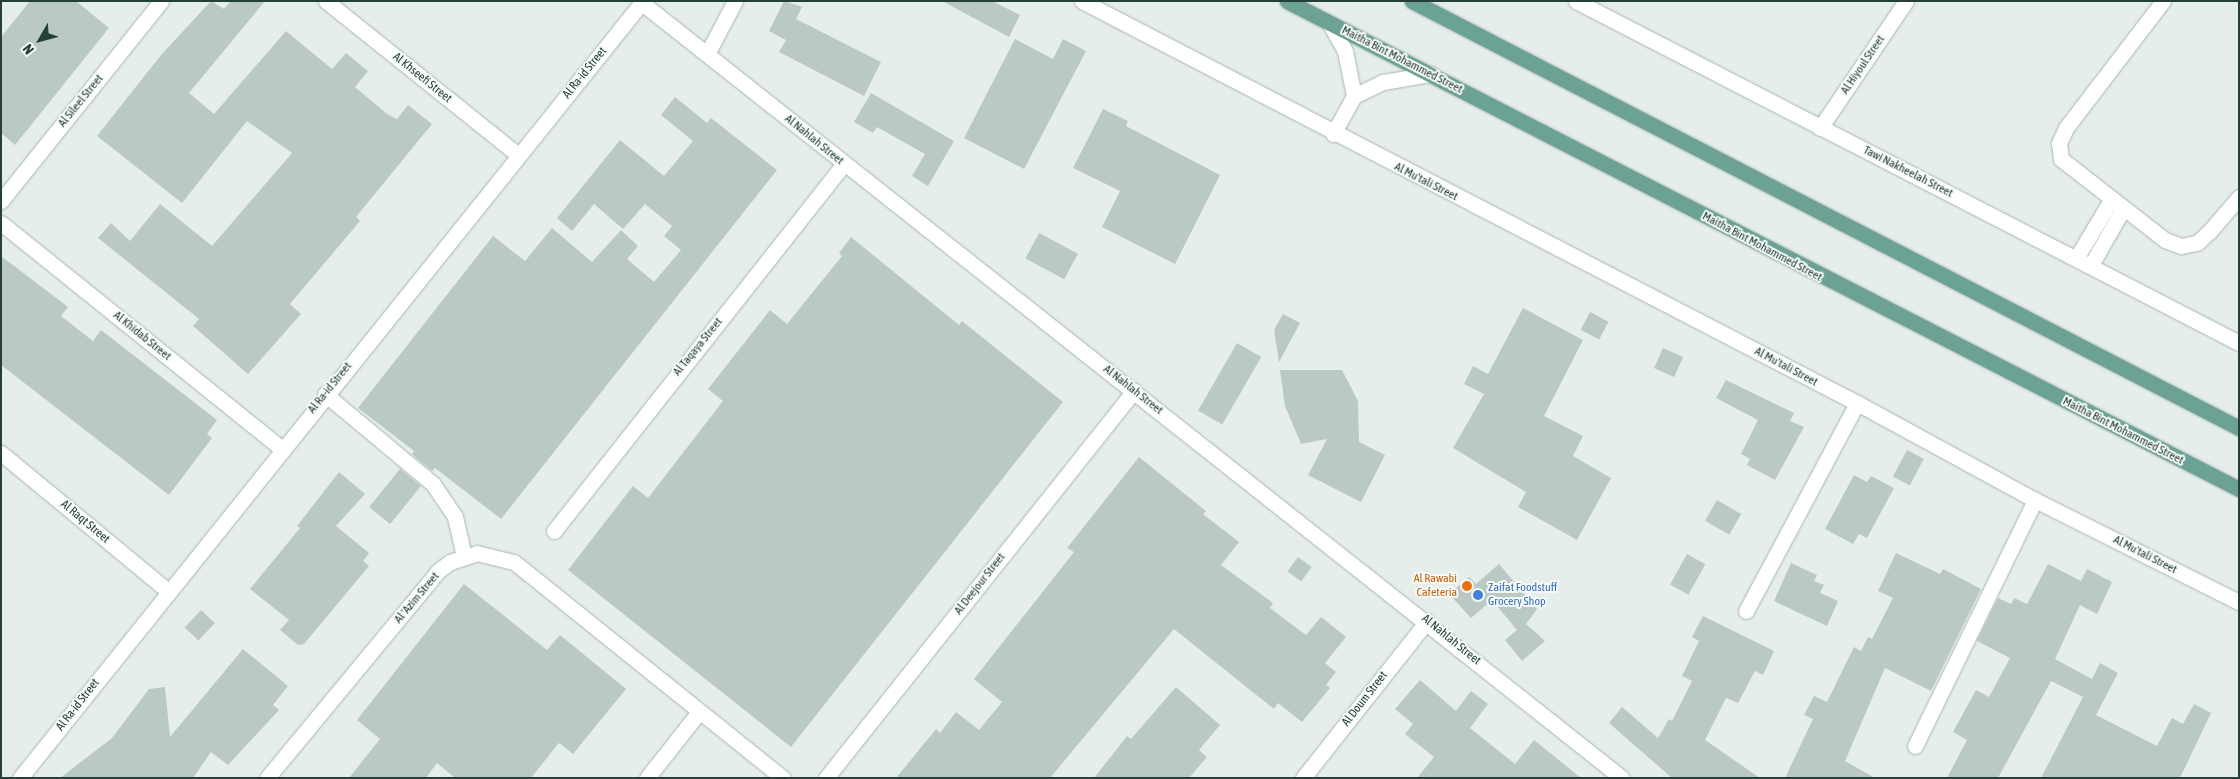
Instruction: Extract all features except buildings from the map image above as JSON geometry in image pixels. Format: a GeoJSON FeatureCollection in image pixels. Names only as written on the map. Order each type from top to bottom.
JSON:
{"type":"FeatureCollection","features":[{"type":"Feature","properties":{"kind":"main road","name":"Maitha Bint Mohammed Street"},"geometry":{"type":"LineString","coordinates":[[1287,1],[2239,489]]}},
{"type":"Feature","properties":{"kind":"main road"},"geometry":{"type":"LineString","coordinates":[[1412,1],[2239,428]]}},
{"type":"Feature","properties":{"kind":"street","name":"Al Sileel Street"},"geometry":{"type":"LineString","coordinates":[[1,201],[161,1]]}},
{"type":"Feature","properties":{"kind":"street","name":"Al Khseefi Street"},"geometry":{"type":"LineString","coordinates":[[326,1],[518,155]]}},
{"type":"Feature","properties":{"kind":"street"},"geometry":{"type":"LineString","coordinates":[[707,54],[735,1]]}},
{"type":"Feature","properties":{"kind":"street","name":"Al Mu'tali Street"},"geometry":{"type":"LineString","coordinates":[[1082,1],[1333,134],[1857,403],[2035,500],[2239,602]]}},
{"type":"Feature","properties":{"kind":"street","name":"Tawi Nakheelah Street"},"geometry":{"type":"LineString","coordinates":[[1576,1],[1820,128],[2077,257],[2239,343]]}},
{"type":"Feature","properties":{"kind":"street","name":"Al Hiyoul Street"},"geometry":{"type":"LineString","coordinates":[[1820,128],[1906,1]]}},
{"type":"Feature","properties":{"kind":"street"},"geometry":{"type":"LineString","coordinates":[[2163,1],[2059,143],[2061,159],[2117,205],[2165,240],[2180,246],[2196,243],[2209,232],[2239,197]]}},
{"type":"Feature","properties":{"kind":"street","name":"Al Ra-id Street"},"geometry":{"type":"LineString","coordinates":[[20,778],[325,394],[643,2]]}},
{"type":"Feature","properties":{"kind":"street","name":"Al Nahlah Street"},"geometry":{"type":"LineString","coordinates":[[643,2],[844,164],[1427,621],[1622,778]]}},
{"type":"Feature","properties":{"kind":"street"},"geometry":{"type":"LineString","coordinates":[[1330,24],[1348,58],[1354,96]]}},
{"type":"Feature","properties":{"kind":"street"},"geometry":{"type":"LineString","coordinates":[[1333,134],[1354,96],[1391,80],[1431,74]]}},
{"type":"Feature","properties":{"kind":"street","name":"Al Taqaya Street"},"geometry":{"type":"LineString","coordinates":[[554,531],[844,164]]}},
{"type":"Feature","properties":{"kind":"street"},"geometry":{"type":"LineString","coordinates":[[2077,257],[2117,205]]}},
{"type":"Feature","properties":{"kind":"street"},"geometry":{"type":"LineString","coordinates":[[2091,265],[2117,205]]}},
{"type":"Feature","properties":{"kind":"street","name":"Al Khidab Street"},"geometry":{"type":"LineString","coordinates":[[1,223],[282,449]]}},
{"type":"Feature","properties":{"kind":"street","name":"Al Deejour Street"},"geometry":{"type":"LineString","coordinates":[[826,778],[1134,391]]}},
{"type":"Feature","properties":{"kind":"street"},"geometry":{"type":"LineString","coordinates":[[325,394],[433,484],[455,517],[464,556]]}},
{"type":"Feature","properties":{"kind":"street"},"geometry":{"type":"LineString","coordinates":[[1746,611],[1857,403]]}},
{"type":"Feature","properties":{"kind":"street","name":"Al Raqt Street"},"geometry":{"type":"LineString","coordinates":[[1,454],[168,591]]}},
{"type":"Feature","properties":{"kind":"street"},"geometry":{"type":"LineString","coordinates":[[1915,746],[2035,500]]}},
{"type":"Feature","properties":{"kind":"street","name":"Al 'Azim Street"},"geometry":{"type":"LineString","coordinates":[[268,778],[438,571],[464,556],[490,554],[514,562],[698,712],[783,778]]}},
{"type":"Feature","properties":{"kind":"street","name":"Al Doum Street"},"geometry":{"type":"LineString","coordinates":[[1303,778],[1427,621]]}},
{"type":"Feature","properties":{"kind":"street"},"geometry":{"type":"LineString","coordinates":[[648,778],[698,712]]}},
{"type":"Feature","properties":{"kind":"place","name":"Al Rawabi Cafeteria"},"geometry":{"type":"Point","coordinates":[1467,586]}},
{"type":"Feature","properties":{"kind":"place","name":"Zaifat Foodstuff Grocery Shop"},"geometry":{"type":"Point","coordinates":[1478,595]}}]}
